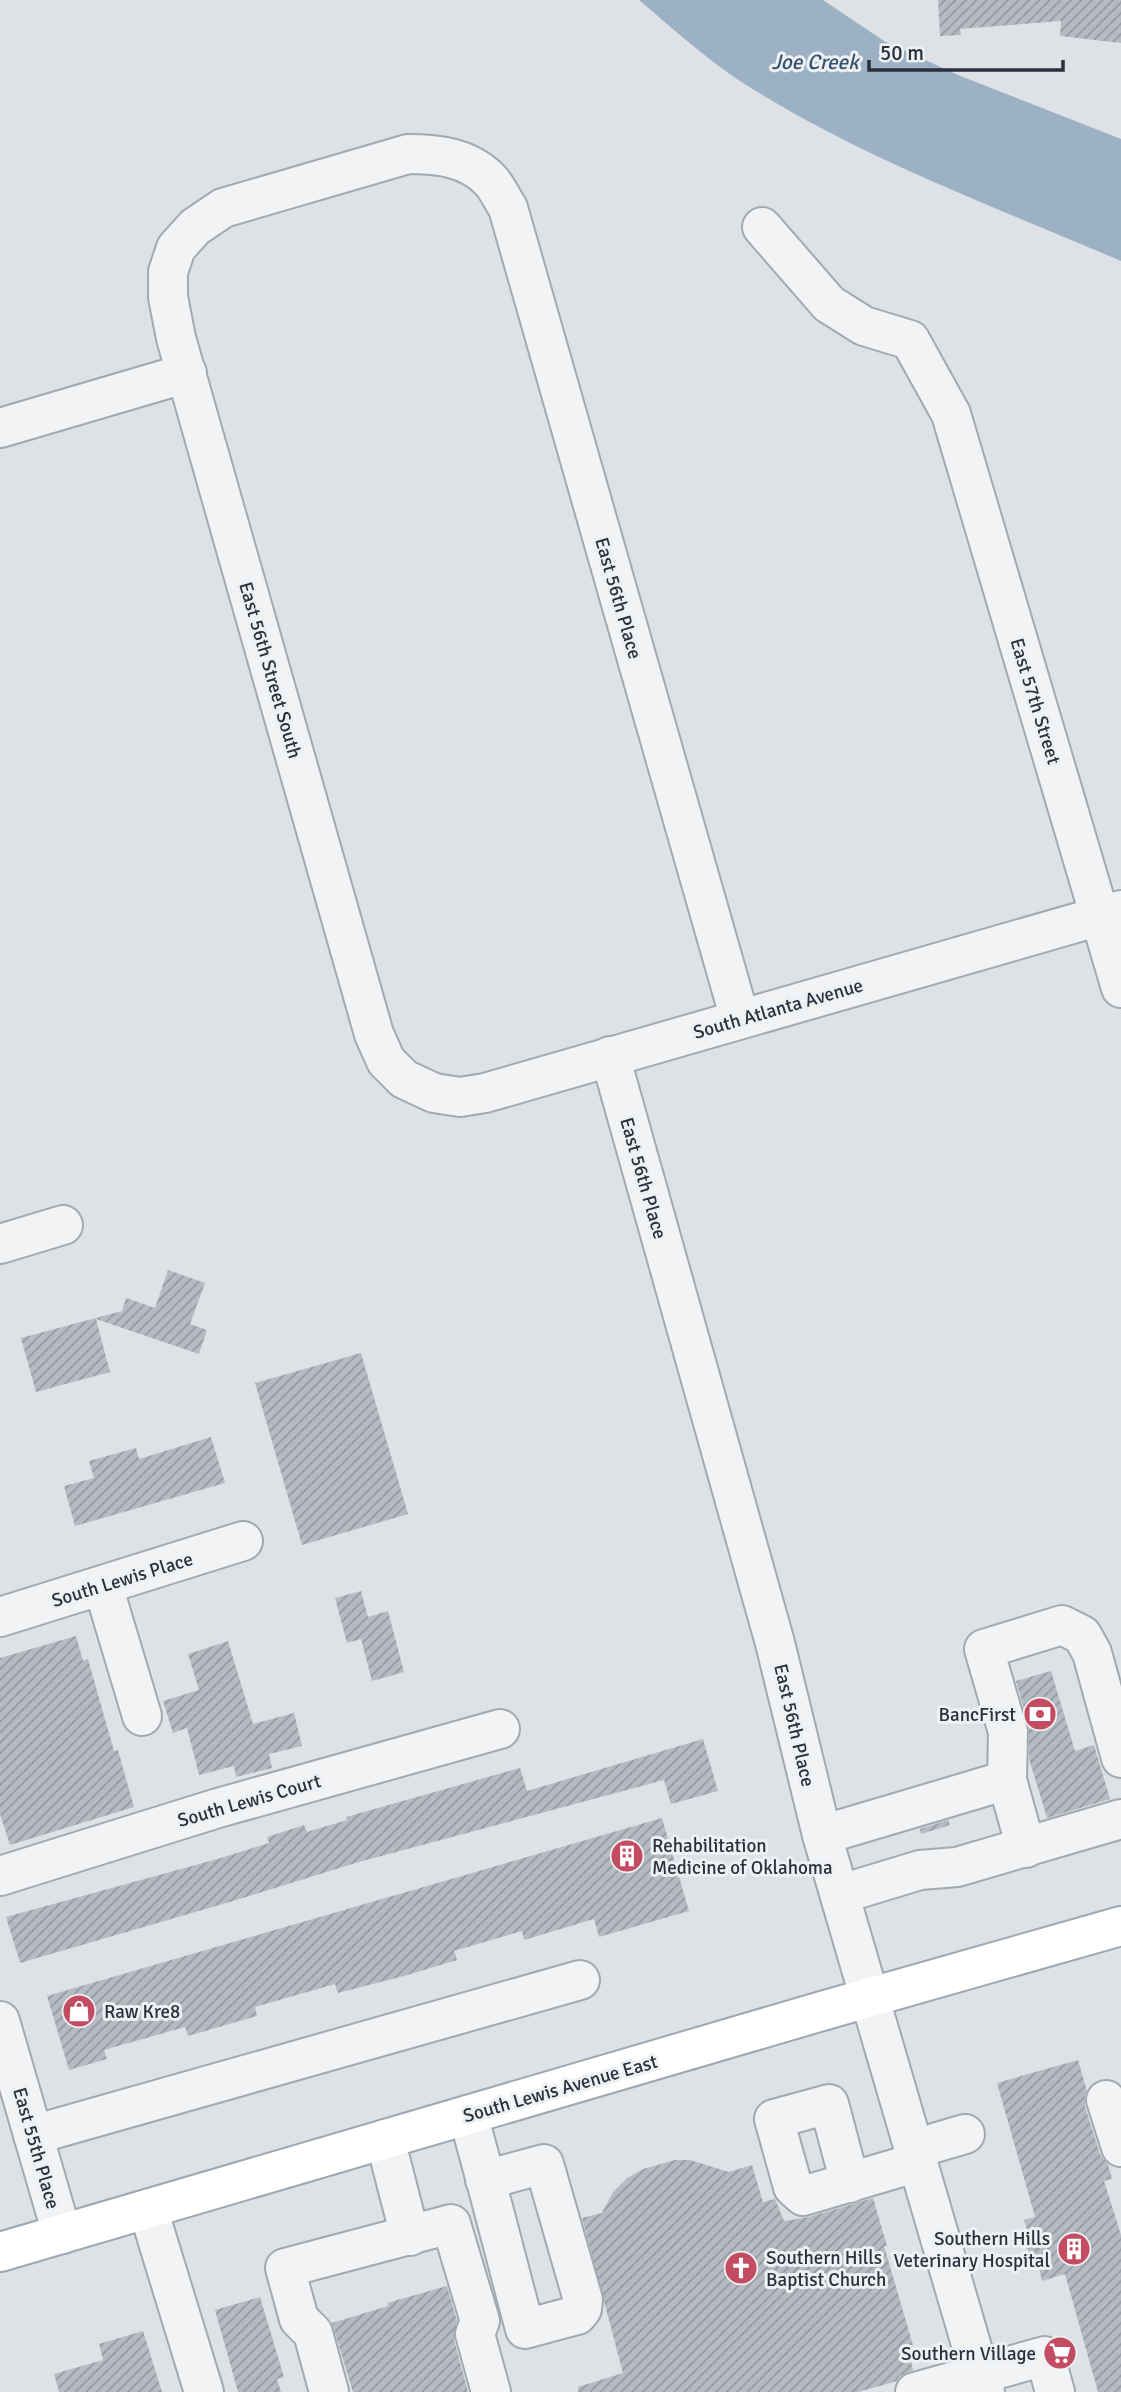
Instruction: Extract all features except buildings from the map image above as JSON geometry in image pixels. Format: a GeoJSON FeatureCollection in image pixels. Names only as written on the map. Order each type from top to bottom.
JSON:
{"type":"FeatureCollection","features":[{"type":"Feature","properties":{"kind":"main road","name":"South Lewis Avenue East"},"geometry":{"type":"LineString","coordinates":[[0,2252],[1121,1926]]}},
{"type":"Feature","properties":{"kind":"street","name":"East 56th Street South"},"geometry":{"type":"LineString","coordinates":[[434,1093],[404,1079],[386,1061],[374,1034],[167,297],[169,272],[176,248],[195,227],[223,208],[408,154],[439,154],[477,170],[490,180]]}},
{"type":"Feature","properties":{"kind":"street","name":"East 56th Place"},"geometry":{"type":"LineString","coordinates":[[490,180],[508,208],[740,1019]]}},
{"type":"Feature","properties":{"kind":"street","name":"East 57th Street"},"geometry":{"type":"LineString","coordinates":[[762,227],[829,304],[864,326],[910,340],[951,414],[1111,913],[1121,988]]}},
{"type":"Feature","properties":{"kind":"street"},"geometry":{"type":"LineString","coordinates":[[0,428],[187,373]]}},
{"type":"Feature","properties":{"kind":"street","name":"South Atlanta Avenue"},"geometry":{"type":"LineString","coordinates":[[434,1093],[460,1097],[485,1093],[1111,913]]}},
{"type":"Feature","properties":{"kind":"street","name":"East 56th Place"},"geometry":{"type":"LineString","coordinates":[[610,1056],[775,1643],[822,1835],[982,2383]]}},
{"type":"Feature","properties":{"kind":"street"},"geometry":{"type":"LineString","coordinates":[[0,1244],[63,1224]]}},
{"type":"Feature","properties":{"kind":"street","name":"South Lewis Place"},"geometry":{"type":"LineString","coordinates":[[0,1616],[243,1541]]}},
{"type":"Feature","properties":{"kind":"street"},"geometry":{"type":"LineString","coordinates":[[103,1586],[142,1716]]}},
{"type":"Feature","properties":{"kind":"street"},"geometry":{"type":"LineString","coordinates":[[1026,1848],[1007,1780],[1007,1731],[985,1649],[1062,1625],[1082,1635],[1092,1653],[1121,1758]]}},
{"type":"Feature","properties":{"kind":"street","name":"South Lewis Court"},"geometry":{"type":"LineString","coordinates":[[0,1876],[218,1808],[500,1729]]}},
{"type":"Feature","properties":{"kind":"street"},"geometry":{"type":"LineString","coordinates":[[822,1835],[1007,1780]]}},
{"type":"Feature","properties":{"kind":"street"},"geometry":{"type":"LineString","coordinates":[[841,1894],[920,1870],[957,1867],[1121,1819]]}},
{"type":"Feature","properties":{"kind":"street"},"geometry":{"type":"LineString","coordinates":[[33,2135],[580,1980]]}},
{"type":"Feature","properties":{"kind":"street","name":"East 55th Place"},"geometry":{"type":"LineString","coordinates":[[0,2021],[62,2234]]}},
{"type":"Feature","properties":{"kind":"street"},"geometry":{"type":"LineString","coordinates":[[1106,2100],[1121,2147]]}},
{"type":"Feature","properties":{"kind":"street"},"geometry":{"type":"LineString","coordinates":[[468,2115],[485,2180]]}},
{"type":"Feature","properties":{"kind":"street"},"geometry":{"type":"LineString","coordinates":[[850,2183],[965,2134]]}},
{"type":"Feature","properties":{"kind":"street"},"geometry":{"type":"LineString","coordinates":[[385,2139],[410,2236]]}},
{"type":"Feature","properties":{"kind":"street"},"geometry":{"type":"LineString","coordinates":[[148,2209],[204,2392]]}},
{"type":"Feature","properties":{"kind":"street"},"geometry":{"type":"LineString","coordinates":[[329,2392],[313,2333],[299,2319],[285,2268],[451,2224],[480,2321],[475,2334],[491,2392]]}},
{"type":"Feature","properties":{"kind":"street"},"geometry":{"type":"LineString","coordinates":[[915,2392],[982,2383],[1045,2356],[1055,2392]]}},
{"type":"Feature","properties":{"kind":"water","name":"Joe Creek"},"geometry":{"type":"Polygon","coordinates":[[[639,0],[823,0],[884,41],[958,75],[1121,139],[1121,261],[928,180],[834,135],[743,83],[639,0]]]}},
{"type":"Feature","properties":{"kind":"place","name":"BancFirst"},"geometry":{"type":"Point","coordinates":[1040,1714]}},
{"type":"Feature","properties":{"kind":"place","name":"Rehabilitation Medicine of Oklahoma"},"geometry":{"type":"Point","coordinates":[627,1856]}},
{"type":"Feature","properties":{"kind":"place","name":"Raw Kre8"},"geometry":{"type":"Point","coordinates":[79,2011]}},
{"type":"Feature","properties":{"kind":"place","name":"Southern Hills Veterinary Hospital"},"geometry":{"type":"Point","coordinates":[1074,2249]}},
{"type":"Feature","properties":{"kind":"place","name":"Southern Hills Baptist Church"},"geometry":{"type":"Point","coordinates":[741,2268]}},
{"type":"Feature","properties":{"kind":"place","name":"Southern Village"},"geometry":{"type":"Point","coordinates":[1060,2353]}}]}
